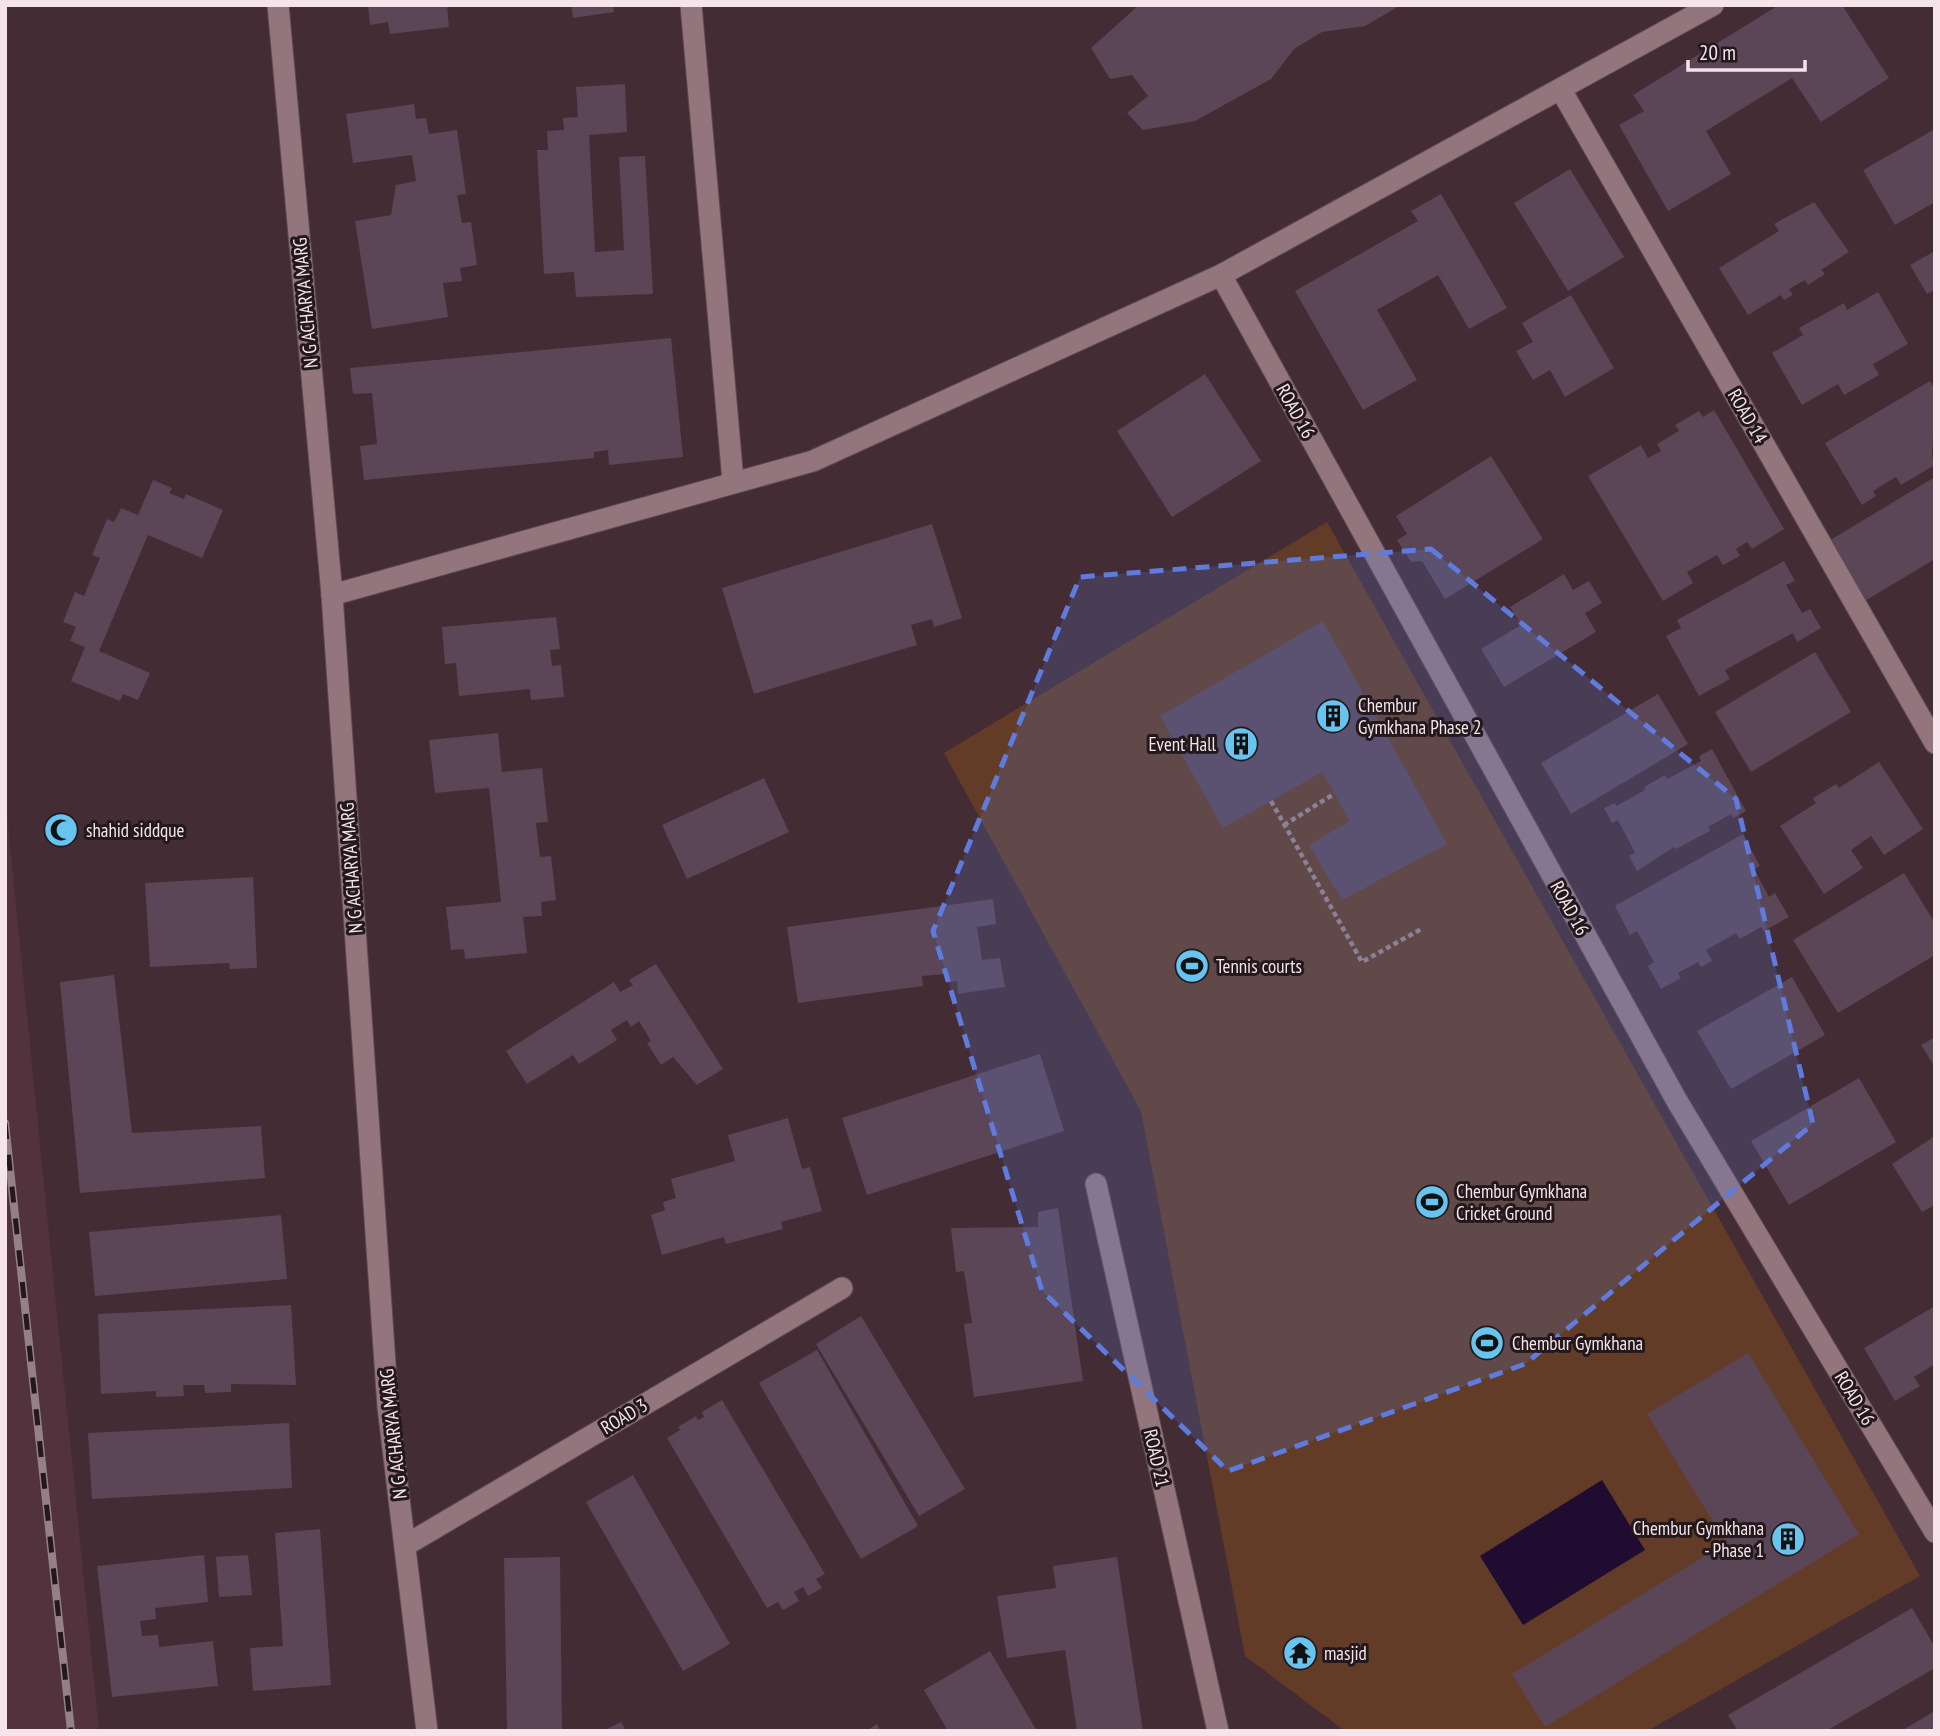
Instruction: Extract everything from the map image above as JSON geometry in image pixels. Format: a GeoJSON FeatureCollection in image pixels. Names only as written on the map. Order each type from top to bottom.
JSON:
{"type":"FeatureCollection","features":[{"type":"Feature","properties":{"kind":"street","name":"N G ACHARYA MARG"},"geometry":{"type":"LineString","coordinates":[[278,5],[332,594],[388,1407],[427,1731]]}},
{"type":"Feature","properties":{"kind":"street"},"geometry":{"type":"LineString","coordinates":[[691,5],[733,481]]}},
{"type":"Feature","properties":{"kind":"street"},"geometry":{"type":"LineString","coordinates":[[332,594],[813,461],[1221,275],[1713,5]]}},
{"type":"Feature","properties":{"kind":"street","name":"ROAD 14"},"geometry":{"type":"LineString","coordinates":[[1561,90],[1935,743]]}},
{"type":"Feature","properties":{"kind":"street","name":"ROAD 16"},"geometry":{"type":"LineString","coordinates":[[1221,275],[1677,1101],[1935,1532]]}},
{"type":"Feature","properties":{"kind":"street","name":"ROAD 21"},"geometry":{"type":"LineString","coordinates":[[1096,1184],[1218,1731]]}},
{"type":"Feature","properties":{"kind":"street","name":"ROAD 3"},"geometry":{"type":"LineString","coordinates":[[406,1545],[842,1288]]}},
{"type":"Feature","properties":{"kind":"path"},"geometry":{"type":"LineString","coordinates":[[1284,825],[1334,794]]}},
{"type":"Feature","properties":{"kind":"path"},"geometry":{"type":"LineString","coordinates":[[1271,801],[1362,962],[1423,928]]}},
{"type":"Feature","properties":{"kind":"highlighted area"},"geometry":{"type":"Polygon","coordinates":[[[1431,549],[1736,799],[1813,1124],[1525,1364],[1228,1471],[1042,1291],[933,931],[1080,577],[1431,549]]]}},
{"type":"Feature","properties":{"kind":"shaded area","name":"Chembur Gymkhana"},"geometry":{"type":"Polygon","coordinates":[[[1327,522],[1920,1576],[1647,1731],[1345,1731],[1245,1656],[1141,1111],[944,753],[1327,522]]]}},
{"type":"Feature","properties":{"kind":"shaded area"},"geometry":{"type":"Polygon","coordinates":[[[5,794],[30,1045],[99,1731],[5,1731],[5,794]]]}},
{"type":"Feature","properties":{"kind":"shaded area"},"geometry":{"type":"Polygon","coordinates":[[[1602,1480],[1645,1550],[1523,1625],[1480,1556],[1602,1480]]]}},
{"type":"Feature","properties":{"kind":"building"},"geometry":{"type":"Polygon","coordinates":[[[368,5],[447,5],[449,27],[390,34],[388,22],[370,25],[368,5]]]}},
{"type":"Feature","properties":{"kind":"building"},"geometry":{"type":"Polygon","coordinates":[[[571,5],[613,5],[614,12],[573,18],[571,5]]]}},
{"type":"Feature","properties":{"kind":"building"},"geometry":{"type":"Polygon","coordinates":[[[1139,5],[1401,5],[1365,26],[1322,32],[1294,49],[1271,79],[1195,121],[1143,130],[1127,113],[1148,96],[1132,75],[1110,79],[1091,48],[1139,5]]]}},
{"type":"Feature","properties":{"kind":"building"},"geometry":{"type":"Polygon","coordinates":[[[1779,5],[1842,5],[1889,78],[1821,122],[1792,78],[1706,131],[1731,174],[1668,211],[1619,125],[1644,111],[1633,95],[1779,5]]]}},
{"type":"Feature","properties":{"kind":"building"},"geometry":{"type":"Polygon","coordinates":[[[625,84],[627,132],[589,135],[595,252],[624,250],[619,157],[645,156],[653,294],[576,297],[574,272],[544,274],[537,150],[548,150],[547,131],[564,130],[563,118],[578,117],[576,87],[625,84]]]}},
{"type":"Feature","properties":{"kind":"building"},"geometry":{"type":"Polygon","coordinates":[[[414,104],[416,119],[426,118],[429,134],[457,130],[466,194],[457,195],[462,223],[471,222],[477,265],[460,268],[462,281],[443,283],[448,317],[372,329],[355,221],[391,215],[396,185],[416,181],[412,155],[353,163],[346,114],[414,104]]]}},
{"type":"Feature","properties":{"kind":"building"},"geometry":{"type":"Polygon","coordinates":[[[1935,129],[1935,202],[1895,225],[1863,170],[1935,129]]]}},
{"type":"Feature","properties":{"kind":"building"},"geometry":{"type":"Polygon","coordinates":[[[1570,169],[1624,257],[1568,291],[1514,203],[1570,169]]]}},
{"type":"Feature","properties":{"kind":"building"},"geometry":{"type":"Polygon","coordinates":[[[1441,194],[1507,308],[1469,329],[1438,275],[1377,310],[1417,380],[1363,410],[1295,291],[1418,221],[1411,211],[1441,194]]]}},
{"type":"Feature","properties":{"kind":"building"},"geometry":{"type":"Polygon","coordinates":[[[1814,202],[1849,252],[1821,270],[1825,274],[1808,285],[1805,280],[1789,289],[1793,295],[1784,300],[1781,295],[1748,315],[1719,268],[1779,231],[1774,224],[1814,202]]]}},
{"type":"Feature","properties":{"kind":"building"},"geometry":{"type":"Polygon","coordinates":[[[1935,251],[1935,290],[1927,294],[1910,265],[1935,251]]]}},
{"type":"Feature","properties":{"kind":"building"},"geometry":{"type":"Polygon","coordinates":[[[1878,292],[1908,344],[1873,364],[1879,375],[1844,395],[1838,384],[1802,405],[1772,353],[1803,335],[1799,328],[1844,303],[1847,310],[1878,292]]]}},
{"type":"Feature","properties":{"kind":"building"},"geometry":{"type":"Polygon","coordinates":[[[1571,295],[1614,368],[1565,397],[1550,370],[1533,380],[1516,351],[1533,342],[1522,323],[1571,295]]]}},
{"type":"Feature","properties":{"kind":"building"},"geometry":{"type":"Polygon","coordinates":[[[671,338],[683,457],[609,465],[608,450],[594,452],[594,458],[364,480],[360,446],[377,444],[372,393],[353,394],[350,368],[671,338]]]}},
{"type":"Feature","properties":{"kind":"building"},"geometry":{"type":"Polygon","coordinates":[[[1205,374],[1261,461],[1172,517],[1117,431],[1205,374]]]}},
{"type":"Feature","properties":{"kind":"building"},"geometry":{"type":"Polygon","coordinates":[[[1930,381],[1935,390],[1932,456],[1935,465],[1901,485],[1896,477],[1873,491],[1876,496],[1862,505],[1825,443],[1930,381]]]}},
{"type":"Feature","properties":{"kind":"building"},"geometry":{"type":"Polygon","coordinates":[[[1714,410],[1784,529],[1752,549],[1747,542],[1736,549],[1740,556],[1723,565],[1717,555],[1687,572],[1693,583],[1663,601],[1588,476],[1641,445],[1648,458],[1661,451],[1657,444],[1679,431],[1675,425],[1699,411],[1703,417],[1714,410]]]}},
{"type":"Feature","properties":{"kind":"building"},"geometry":{"type":"Polygon","coordinates":[[[1491,456],[1543,539],[1445,599],[1422,561],[1411,562],[1397,540],[1407,534],[1396,516],[1491,456]]]}},
{"type":"Feature","properties":{"kind":"building"},"geometry":{"type":"Polygon","coordinates":[[[1935,477],[1935,559],[1863,602],[1827,542],[1935,477]]]}},
{"type":"Feature","properties":{"kind":"building"},"geometry":{"type":"Polygon","coordinates":[[[153,480],[172,488],[169,493],[184,499],[186,494],[223,510],[202,558],[148,535],[99,651],[150,673],[138,700],[123,694],[120,701],[71,681],[85,647],[70,641],[76,627],[63,622],[75,592],[84,596],[100,558],[92,555],[107,519],[114,522],[121,508],[138,515],[153,480]]]}},
{"type":"Feature","properties":{"kind":"building"},"geometry":{"type":"Polygon","coordinates":[[[932,524],[962,618],[934,627],[932,619],[911,625],[917,645],[754,694],[722,588],[932,524]]]}},
{"type":"Feature","properties":{"kind":"building"},"geometry":{"type":"Polygon","coordinates":[[[1784,561],[1795,581],[1786,585],[1802,613],[1810,609],[1821,628],[1797,642],[1793,633],[1725,670],[1730,679],[1699,696],[1666,636],[1681,628],[1677,620],[1784,561]]]}},
{"type":"Feature","properties":{"kind":"building"},"geometry":{"type":"Polygon","coordinates":[[[1564,574],[1573,590],[1589,581],[1602,603],[1585,613],[1596,632],[1504,687],[1481,649],[1521,625],[1510,607],[1564,574]]]}},
{"type":"Feature","properties":{"kind":"building"},"geometry":{"type":"Polygon","coordinates":[[[556,617],[560,649],[550,650],[552,666],[561,665],[564,697],[531,700],[530,689],[459,696],[456,663],[445,664],[442,627],[556,617]]]}},
{"type":"Feature","properties":{"kind":"building"},"geometry":{"type":"Polygon","coordinates":[[[1323,621],[1447,844],[1342,900],[1309,845],[1350,821],[1322,772],[1223,828],[1160,716],[1323,621]]]}},
{"type":"Feature","properties":{"kind":"building"},"geometry":{"type":"Polygon","coordinates":[[[1815,652],[1851,712],[1751,772],[1715,712],[1815,652]]]}},
{"type":"Feature","properties":{"kind":"building"},"geometry":{"type":"Polygon","coordinates":[[[1658,694],[1688,744],[1571,814],[1541,763],[1658,694]]]}},
{"type":"Feature","properties":{"kind":"building"},"geometry":{"type":"Polygon","coordinates":[[[498,733],[502,772],[542,768],[548,822],[536,823],[540,857],[551,856],[556,900],[541,902],[542,916],[523,917],[527,953],[465,959],[464,949],[451,950],[446,907],[501,902],[489,788],[435,793],[429,740],[498,733]]]}},
{"type":"Feature","properties":{"kind":"building"},"geometry":{"type":"Polygon","coordinates":[[[1712,749],[1746,811],[1733,818],[1731,814],[1708,827],[1710,831],[1676,849],[1674,847],[1637,871],[1629,856],[1635,853],[1618,820],[1612,823],[1604,808],[1615,803],[1616,806],[1665,775],[1667,779],[1701,761],[1699,756],[1712,749]]]}},
{"type":"Feature","properties":{"kind":"building"},"geometry":{"type":"Polygon","coordinates":[[[1879,762],[1923,829],[1884,855],[1871,836],[1851,850],[1863,868],[1824,894],[1780,826],[1816,803],[1813,798],[1836,784],[1839,788],[1879,762]]]}},
{"type":"Feature","properties":{"kind":"building"},"geometry":{"type":"Polygon","coordinates":[[[764,778],[789,832],[687,879],[662,825],[764,778]]]}},
{"type":"Feature","properties":{"kind":"building"},"geometry":{"type":"Polygon","coordinates":[[[1743,834],[1760,866],[1754,869],[1769,897],[1775,893],[1789,917],[1764,931],[1761,927],[1740,939],[1736,933],[1706,950],[1712,961],[1701,967],[1698,962],[1678,973],[1681,978],[1661,989],[1648,966],[1654,962],[1637,931],[1630,935],[1615,906],[1743,834]]]}},
{"type":"Feature","properties":{"kind":"building"},"geometry":{"type":"Polygon","coordinates":[[[1904,873],[1935,923],[1935,955],[1838,1013],[1793,940],[1904,873]]]}},
{"type":"Feature","properties":{"kind":"building"},"geometry":{"type":"Polygon","coordinates":[[[253,877],[257,968],[230,969],[229,963],[150,967],[145,883],[253,877]]]}},
{"type":"Feature","properties":{"kind":"building"},"geometry":{"type":"Polygon","coordinates":[[[993,899],[996,924],[977,927],[982,960],[1000,958],[1005,987],[958,994],[957,981],[946,983],[945,974],[922,976],[923,986],[798,1003],[787,927],[993,899]]]}},
{"type":"Feature","properties":{"kind":"building"},"geometry":{"type":"Polygon","coordinates":[[[656,964],[723,1069],[697,1085],[673,1057],[661,1065],[647,1043],[651,1041],[639,1021],[631,1027],[627,1020],[611,1030],[617,1040],[579,1064],[573,1055],[527,1084],[506,1051],[614,982],[620,992],[633,985],[629,980],[656,964]]]}},
{"type":"Feature","properties":{"kind":"building"},"geometry":{"type":"Polygon","coordinates":[[[114,975],[132,1133],[261,1126],[265,1178],[80,1193],[60,982],[114,975]]]}},
{"type":"Feature","properties":{"kind":"building"},"geometry":{"type":"Polygon","coordinates":[[[1792,977],[1825,1035],[1731,1089],[1697,1031],[1792,977]]]}},
{"type":"Feature","properties":{"kind":"building"},"geometry":{"type":"Polygon","coordinates":[[[1935,1037],[1935,1067],[1921,1045],[1935,1037]]]}},
{"type":"Feature","properties":{"kind":"building"},"geometry":{"type":"Polygon","coordinates":[[[1040,1054],[1064,1131],[867,1195],[842,1118],[1040,1054]]]}},
{"type":"Feature","properties":{"kind":"building"},"geometry":{"type":"Polygon","coordinates":[[[1859,1078],[1896,1142],[1789,1205],[1751,1141],[1859,1078]]]}},
{"type":"Feature","properties":{"kind":"building"},"geometry":{"type":"Polygon","coordinates":[[[788,1118],[802,1169],[810,1167],[822,1211],[781,1222],[783,1229],[726,1244],[724,1237],[662,1255],[651,1215],[665,1210],[663,1202],[676,1198],[671,1179],[735,1161],[728,1135],[788,1118]]]}},
{"type":"Feature","properties":{"kind":"building"},"geometry":{"type":"Polygon","coordinates":[[[1935,1136],[1935,1205],[1922,1212],[1892,1164],[1935,1136]]]}},
{"type":"Feature","properties":{"kind":"building"},"geometry":{"type":"Polygon","coordinates":[[[1058,1208],[1083,1381],[974,1397],[964,1324],[972,1323],[964,1271],[956,1272],[951,1228],[1038,1227],[1038,1212],[1058,1208]]]}},
{"type":"Feature","properties":{"kind":"building"},"geometry":{"type":"Polygon","coordinates":[[[281,1215],[287,1279],[95,1296],[89,1232],[281,1215]]]}},
{"type":"Feature","properties":{"kind":"building"},"geometry":{"type":"Polygon","coordinates":[[[291,1305],[296,1385],[231,1384],[231,1392],[205,1393],[204,1385],[183,1385],[184,1396],[156,1397],[156,1391],[101,1394],[98,1314],[291,1305]]]}},
{"type":"Feature","properties":{"kind":"building"},"geometry":{"type":"Polygon","coordinates":[[[1935,1306],[1935,1364],[1914,1377],[1920,1386],[1895,1401],[1864,1348],[1935,1306]]]}},
{"type":"Feature","properties":{"kind":"building"},"geometry":{"type":"Polygon","coordinates":[[[861,1316],[965,1489],[919,1516],[816,1344],[861,1316]]]}},
{"type":"Feature","properties":{"kind":"building"},"geometry":{"type":"Polygon","coordinates":[[[817,1350],[918,1526],[861,1559],[759,1383],[817,1350]]]}},
{"type":"Feature","properties":{"kind":"building","name":"Chembur Gymkhana - Phase 1"},"geometry":{"type":"Polygon","coordinates":[[[1748,1353],[1859,1534],[1545,1727],[1512,1674],[1726,1543],[1647,1414],[1748,1353]]]}},
{"type":"Feature","properties":{"kind":"building"},"geometry":{"type":"Polygon","coordinates":[[[722,1400],[825,1574],[816,1579],[822,1588],[808,1596],[803,1587],[794,1592],[799,1601],[783,1610],[778,1602],[767,1608],[667,1438],[680,1430],[678,1427],[696,1416],[698,1420],[704,1417],[702,1412],[722,1400]]]}},
{"type":"Feature","properties":{"kind":"building"},"geometry":{"type":"Polygon","coordinates":[[[289,1423],[292,1488],[92,1499],[88,1433],[289,1423]]]}},
{"type":"Feature","properties":{"kind":"building"},"geometry":{"type":"Polygon","coordinates":[[[633,1475],[730,1644],[683,1671],[586,1502],[633,1475]]]}},
{"type":"Feature","properties":{"kind":"building"},"geometry":{"type":"Polygon","coordinates":[[[320,1529],[331,1685],[253,1691],[250,1648],[283,1646],[275,1533],[320,1529]]]}},
{"type":"Feature","properties":{"kind":"building"},"geometry":{"type":"Polygon","coordinates":[[[204,1555],[208,1602],[155,1608],[156,1619],[140,1621],[142,1636],[158,1635],[159,1647],[213,1641],[218,1686],[112,1697],[97,1566],[204,1555]]]}},
{"type":"Feature","properties":{"kind":"building"},"geometry":{"type":"Polygon","coordinates":[[[248,1555],[252,1595],[219,1597],[216,1557],[248,1555]]]}},
{"type":"Feature","properties":{"kind":"building"},"geometry":{"type":"Polygon","coordinates":[[[560,1557],[562,1731],[507,1731],[504,1558],[560,1557]]]}},
{"type":"Feature","properties":{"kind":"building"},"geometry":{"type":"Polygon","coordinates":[[[1117,1557],[1143,1731],[1077,1731],[1065,1650],[1007,1658],[997,1596],[1056,1588],[1053,1566],[1117,1557]]]}},
{"type":"Feature","properties":{"kind":"building"},"geometry":{"type":"Polygon","coordinates":[[[1912,1608],[1935,1647],[1935,1668],[1826,1731],[1738,1731],[1728,1715],[1912,1608]]]}},
{"type":"Feature","properties":{"kind":"building"},"geometry":{"type":"Polygon","coordinates":[[[990,1651],[1037,1731],[948,1731],[924,1690],[990,1651]]]}},
{"type":"Feature","properties":{"kind":"building"},"geometry":{"type":"Polygon","coordinates":[[[1935,1711],[1935,1731],[1901,1731],[1935,1711]]]}},
{"type":"Feature","properties":{"kind":"building"},"geometry":{"type":"Polygon","coordinates":[[[621,1722],[626,1731],[603,1731],[621,1722]]]}},
{"type":"Feature","properties":{"kind":"building"},"geometry":{"type":"Polygon","coordinates":[[[877,1724],[880,1731],[866,1731],[877,1724]]]}},
{"type":"Feature","properties":{"kind":"railway"},"geometry":{"type":"LineString","coordinates":[[5,1123],[71,1731]]}},
{"type":"Feature","properties":{"kind":"place","name":"Chembur Gymkhana Phase 2"},"geometry":{"type":"Point","coordinates":[1333,716]}},
{"type":"Feature","properties":{"kind":"place","name":"Event Hall"},"geometry":{"type":"Point","coordinates":[1241,744]}},
{"type":"Feature","properties":{"kind":"place","name":"shahid siddque"},"geometry":{"type":"Point","coordinates":[61,830]}},
{"type":"Feature","properties":{"kind":"place","name":"Tennis courts"},"geometry":{"type":"Point","coordinates":[1192,966]}},
{"type":"Feature","properties":{"kind":"place","name":"Chembur Gymkhana Cricket Ground"},"geometry":{"type":"Point","coordinates":[1432,1202]}},
{"type":"Feature","properties":{"kind":"place","name":"Chembur Gymkhana"},"geometry":{"type":"Point","coordinates":[1487,1343]}},
{"type":"Feature","properties":{"kind":"place","name":"Chembur Gymkhana - Phase 1"},"geometry":{"type":"Point","coordinates":[1788,1539]}},
{"type":"Feature","properties":{"kind":"place","name":"masjid"},"geometry":{"type":"Point","coordinates":[1300,1653]}}]}
